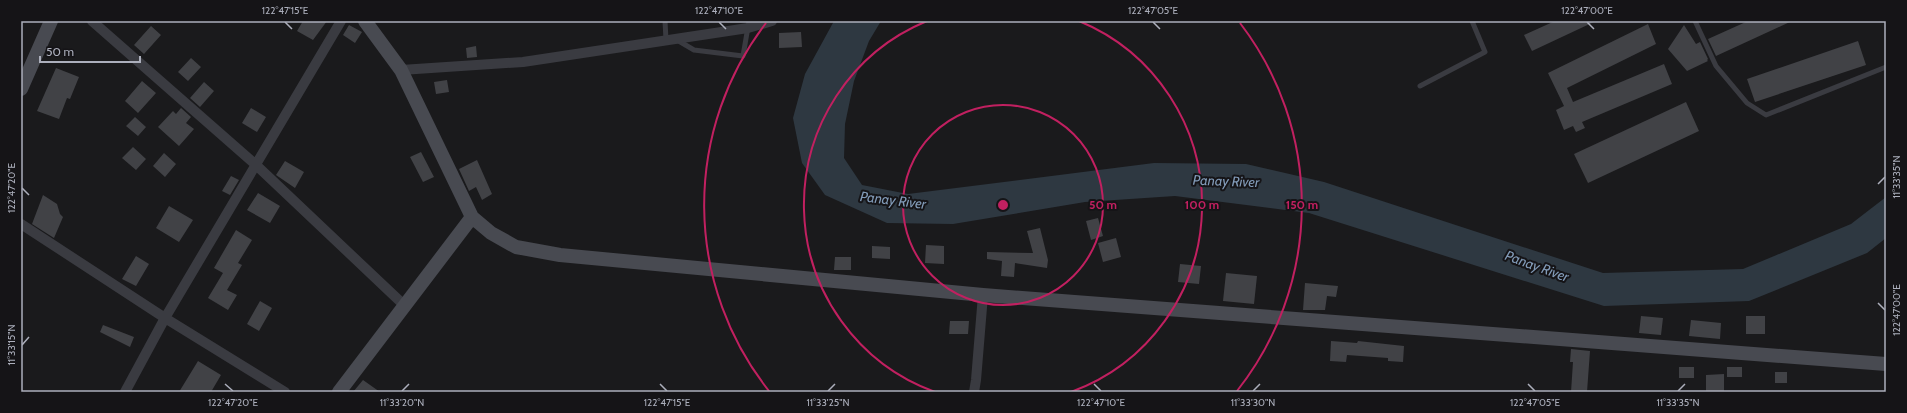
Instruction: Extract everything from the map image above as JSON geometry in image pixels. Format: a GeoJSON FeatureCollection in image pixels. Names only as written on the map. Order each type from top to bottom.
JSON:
{"type":"FeatureCollection","features":[{"type":"Feature","properties":{"kind":"street"},"geometry":{"type":"LineString","coordinates":[[21,89],[51,21]]}},
{"type":"Feature","properties":{"kind":"street"},"geometry":{"type":"LineString","coordinates":[[92,21],[256,165],[404,306]]}},
{"type":"Feature","properties":{"kind":"street"},"geometry":{"type":"LineString","coordinates":[[125,392],[165,318],[340,21]]}},
{"type":"Feature","properties":{"kind":"street"},"geometry":{"type":"LineString","coordinates":[[365,21],[401,70],[472,217],[491,233],[516,247],[560,255],[983,295],[1886,364]]}},
{"type":"Feature","properties":{"kind":"street"},"geometry":{"type":"LineString","coordinates":[[401,70],[523,62],[772,21]]}},
{"type":"Feature","properties":{"kind":"street"},"geometry":{"type":"LineString","coordinates":[[339,392],[472,217]]}},
{"type":"Feature","properties":{"kind":"street"},"geometry":{"type":"LineString","coordinates":[[21,224],[165,318],[285,392]]}},
{"type":"Feature","properties":{"kind":"street"},"geometry":{"type":"LineString","coordinates":[[974,392],[983,295]]}},
{"type":"Feature","properties":{"kind":"lane"},"geometry":{"type":"LineString","coordinates":[[665,21],[670,39],[694,50],[743,56],[748,24]]}},
{"type":"Feature","properties":{"kind":"lane"},"geometry":{"type":"LineString","coordinates":[[1420,86],[1485,52],[1472,21]]}},
{"type":"Feature","properties":{"kind":"lane"},"geometry":{"type":"LineString","coordinates":[[1695,21],[1716,66],[1747,103],[1766,114],[1886,67]]}},
{"type":"Feature","properties":{"kind":"water","name":"Panay River"},"geometry":{"type":"Polygon","coordinates":[[[834,21],[881,21],[869,41],[854,81],[845,124],[844,158],[862,185],[908,194],[1154,163],[1246,164],[1324,182],[1603,273],[1743,269],[1851,224],[1886,197],[1886,238],[1867,253],[1749,301],[1604,306],[1309,213],[1175,196],[1085,202],[953,224],[887,223],[825,195],[802,163],[793,118],[805,74],[834,21]]]}},
{"type":"Feature","properties":{"kind":"building"},"geometry":{"type":"Polygon","coordinates":[[[303,21],[327,21],[313,40],[297,31],[303,21]]]}},
{"type":"Feature","properties":{"kind":"building"},"geometry":{"type":"Polygon","coordinates":[[[1555,21],[1596,21],[1532,51],[1524,35],[1555,21]]]}},
{"type":"Feature","properties":{"kind":"building"},"geometry":{"type":"Polygon","coordinates":[[[1748,21],[1792,21],[1716,56],[1708,39],[1748,21]]]}},
{"type":"Feature","properties":{"kind":"building"},"geometry":{"type":"Polygon","coordinates":[[[1648,24],[1656,44],[1567,88],[1573,102],[1664,64],[1672,84],[1582,122],[1585,128],[1576,132],[1573,126],[1564,130],[1556,110],[1564,106],[1548,73],[1648,24]]]}},
{"type":"Feature","properties":{"kind":"building"},"geometry":{"type":"Polygon","coordinates":[[[349,25],[362,32],[355,43],[343,35],[349,25]]]}},
{"type":"Feature","properties":{"kind":"building"},"geometry":{"type":"Polygon","coordinates":[[[1684,25],[1696,44],[1700,42],[1708,59],[1708,61],[1687,71],[1668,49],[1684,25]]]}},
{"type":"Feature","properties":{"kind":"building"},"geometry":{"type":"Polygon","coordinates":[[[151,26],[161,35],[144,54],[134,45],[151,26]]]}},
{"type":"Feature","properties":{"kind":"building"},"geometry":{"type":"Polygon","coordinates":[[[801,32],[802,47],[779,48],[779,33],[801,32]]]}},
{"type":"Feature","properties":{"kind":"building"},"geometry":{"type":"Polygon","coordinates":[[[1858,41],[1866,65],[1755,102],[1747,79],[1858,41]]]}},
{"type":"Feature","properties":{"kind":"building"},"geometry":{"type":"Polygon","coordinates":[[[476,46],[477,57],[467,58],[466,48],[476,46]]]}},
{"type":"Feature","properties":{"kind":"building"},"geometry":{"type":"Polygon","coordinates":[[[191,58],[201,67],[188,81],[178,72],[191,58]]]}},
{"type":"Feature","properties":{"kind":"building"},"geometry":{"type":"Polygon","coordinates":[[[56,68],[79,77],[70,99],[67,98],[59,119],[37,111],[56,68]]]}},
{"type":"Feature","properties":{"kind":"building"},"geometry":{"type":"Polygon","coordinates":[[[447,80],[449,92],[436,94],[434,82],[447,80]]]}},
{"type":"Feature","properties":{"kind":"building"},"geometry":{"type":"Polygon","coordinates":[[[142,81],[156,93],[138,113],[125,101],[142,81]]]}},
{"type":"Feature","properties":{"kind":"building"},"geometry":{"type":"Polygon","coordinates":[[[204,82],[214,91],[200,107],[190,98],[204,82]]]}},
{"type":"Feature","properties":{"kind":"building"},"geometry":{"type":"Polygon","coordinates":[[[1686,102],[1699,131],[1588,183],[1574,154],[1686,102]]]}},
{"type":"Feature","properties":{"kind":"building"},"geometry":{"type":"Polygon","coordinates":[[[181,108],[191,117],[186,123],[194,129],[179,146],[158,127],[173,111],[176,114],[181,108]]]}},
{"type":"Feature","properties":{"kind":"building"},"geometry":{"type":"Polygon","coordinates":[[[251,108],[266,117],[257,132],[242,123],[251,108]]]}},
{"type":"Feature","properties":{"kind":"building"},"geometry":{"type":"Polygon","coordinates":[[[135,117],[146,127],[138,136],[126,126],[135,117]]]}},
{"type":"Feature","properties":{"kind":"building"},"geometry":{"type":"Polygon","coordinates":[[[133,147],[146,159],[136,170],[122,158],[133,147]]]}},
{"type":"Feature","properties":{"kind":"building"},"geometry":{"type":"Polygon","coordinates":[[[421,152],[434,177],[423,182],[410,157],[421,152]]]}},
{"type":"Feature","properties":{"kind":"building"},"geometry":{"type":"Polygon","coordinates":[[[164,153],[176,164],[165,177],[153,166],[164,153]]]}},
{"type":"Feature","properties":{"kind":"building"},"geometry":{"type":"Polygon","coordinates":[[[477,160],[492,194],[482,200],[476,187],[469,191],[459,169],[477,160]]]}},
{"type":"Feature","properties":{"kind":"building"},"geometry":{"type":"Polygon","coordinates":[[[285,161],[304,172],[295,188],[276,175],[285,161]]]}},
{"type":"Feature","properties":{"kind":"building"},"geometry":{"type":"Polygon","coordinates":[[[231,176],[239,180],[230,195],[222,191],[231,176]]]}},
{"type":"Feature","properties":{"kind":"building"},"geometry":{"type":"Polygon","coordinates":[[[258,193],[280,206],[270,223],[247,210],[258,193]]]}},
{"type":"Feature","properties":{"kind":"building"},"geometry":{"type":"Polygon","coordinates":[[[43,195],[57,204],[60,214],[63,217],[54,238],[32,224],[43,195]]]}},
{"type":"Feature","properties":{"kind":"building"},"geometry":{"type":"Polygon","coordinates":[[[169,206],[193,220],[179,242],[156,228],[169,206]]]}},
{"type":"Feature","properties":{"kind":"building"},"geometry":{"type":"Polygon","coordinates":[[[1098,218],[1103,236],[1091,240],[1086,221],[1098,218]]]}},
{"type":"Feature","properties":{"kind":"building"},"geometry":{"type":"Polygon","coordinates":[[[1040,228],[1048,260],[1047,268],[1015,263],[1014,277],[1001,276],[1002,261],[987,259],[987,252],[1033,253],[1027,231],[1040,228]]]}},
{"type":"Feature","properties":{"kind":"building"},"geometry":{"type":"Polygon","coordinates":[[[236,230],[252,240],[238,263],[242,265],[227,290],[237,295],[228,310],[208,298],[223,273],[214,268],[236,230]]]}},
{"type":"Feature","properties":{"kind":"building"},"geometry":{"type":"Polygon","coordinates":[[[1116,238],[1121,257],[1103,262],[1098,243],[1116,238]]]}},
{"type":"Feature","properties":{"kind":"building"},"geometry":{"type":"Polygon","coordinates":[[[926,245],[944,246],[944,264],[925,263],[926,245]]]}},
{"type":"Feature","properties":{"kind":"building"},"geometry":{"type":"Polygon","coordinates":[[[872,246],[890,247],[890,259],[872,258],[872,246]]]}},
{"type":"Feature","properties":{"kind":"building"},"geometry":{"type":"Polygon","coordinates":[[[136,256],[149,264],[136,286],[122,279],[136,256]]]}},
{"type":"Feature","properties":{"kind":"building"},"geometry":{"type":"Polygon","coordinates":[[[835,257],[851,257],[851,270],[834,270],[835,257]]]}},
{"type":"Feature","properties":{"kind":"building"},"geometry":{"type":"Polygon","coordinates":[[[1180,264],[1201,266],[1199,284],[1178,282],[1180,264]]]}},
{"type":"Feature","properties":{"kind":"building"},"geometry":{"type":"Polygon","coordinates":[[[1226,273],[1257,276],[1254,304],[1223,301],[1226,273]]]}},
{"type":"Feature","properties":{"kind":"building"},"geometry":{"type":"Polygon","coordinates":[[[1305,283],[1338,286],[1336,297],[1327,296],[1325,310],[1303,310],[1305,283]]]}},
{"type":"Feature","properties":{"kind":"building"},"geometry":{"type":"Polygon","coordinates":[[[260,301],[272,308],[259,331],[247,324],[260,301]]]}},
{"type":"Feature","properties":{"kind":"building"},"geometry":{"type":"Polygon","coordinates":[[[1641,316],[1663,318],[1661,335],[1639,333],[1641,316]]]}},
{"type":"Feature","properties":{"kind":"building"},"geometry":{"type":"Polygon","coordinates":[[[1746,316],[1765,316],[1765,334],[1746,334],[1746,316]]]}},
{"type":"Feature","properties":{"kind":"building"},"geometry":{"type":"Polygon","coordinates":[[[1691,320],[1721,323],[1720,339],[1689,336],[1691,320]]]}},
{"type":"Feature","properties":{"kind":"building"},"geometry":{"type":"Polygon","coordinates":[[[950,321],[969,321],[968,334],[949,334],[950,321]]]}},
{"type":"Feature","properties":{"kind":"building"},"geometry":{"type":"Polygon","coordinates":[[[103,325],[134,337],[130,347],[100,332],[103,325]]]}},
{"type":"Feature","properties":{"kind":"building"},"geometry":{"type":"Polygon","coordinates":[[[1331,341],[1357,343],[1358,341],[1404,346],[1403,362],[1388,361],[1388,358],[1347,355],[1346,362],[1330,361],[1331,341]]]}},
{"type":"Feature","properties":{"kind":"building"},"geometry":{"type":"Polygon","coordinates":[[[1571,349],[1590,351],[1587,392],[1571,392],[1573,362],[1570,362],[1571,349]]]}},
{"type":"Feature","properties":{"kind":"building"},"geometry":{"type":"Polygon","coordinates":[[[198,361],[221,375],[211,392],[179,392],[198,361]]]}},
{"type":"Feature","properties":{"kind":"building"},"geometry":{"type":"Polygon","coordinates":[[[1679,367],[1694,367],[1694,378],[1679,378],[1679,367]]]}},
{"type":"Feature","properties":{"kind":"building"},"geometry":{"type":"Polygon","coordinates":[[[1727,367],[1742,367],[1742,377],[1727,377],[1727,367]]]}},
{"type":"Feature","properties":{"kind":"building"},"geometry":{"type":"Polygon","coordinates":[[[1775,372],[1787,372],[1787,383],[1775,383],[1775,372]]]}},
{"type":"Feature","properties":{"kind":"building"},"geometry":{"type":"Polygon","coordinates":[[[1724,374],[1724,392],[1706,392],[1706,375],[1724,374]]]}},
{"type":"Feature","properties":{"kind":"building"},"geometry":{"type":"Polygon","coordinates":[[[363,380],[380,392],[353,392],[363,380]]]}}]}
